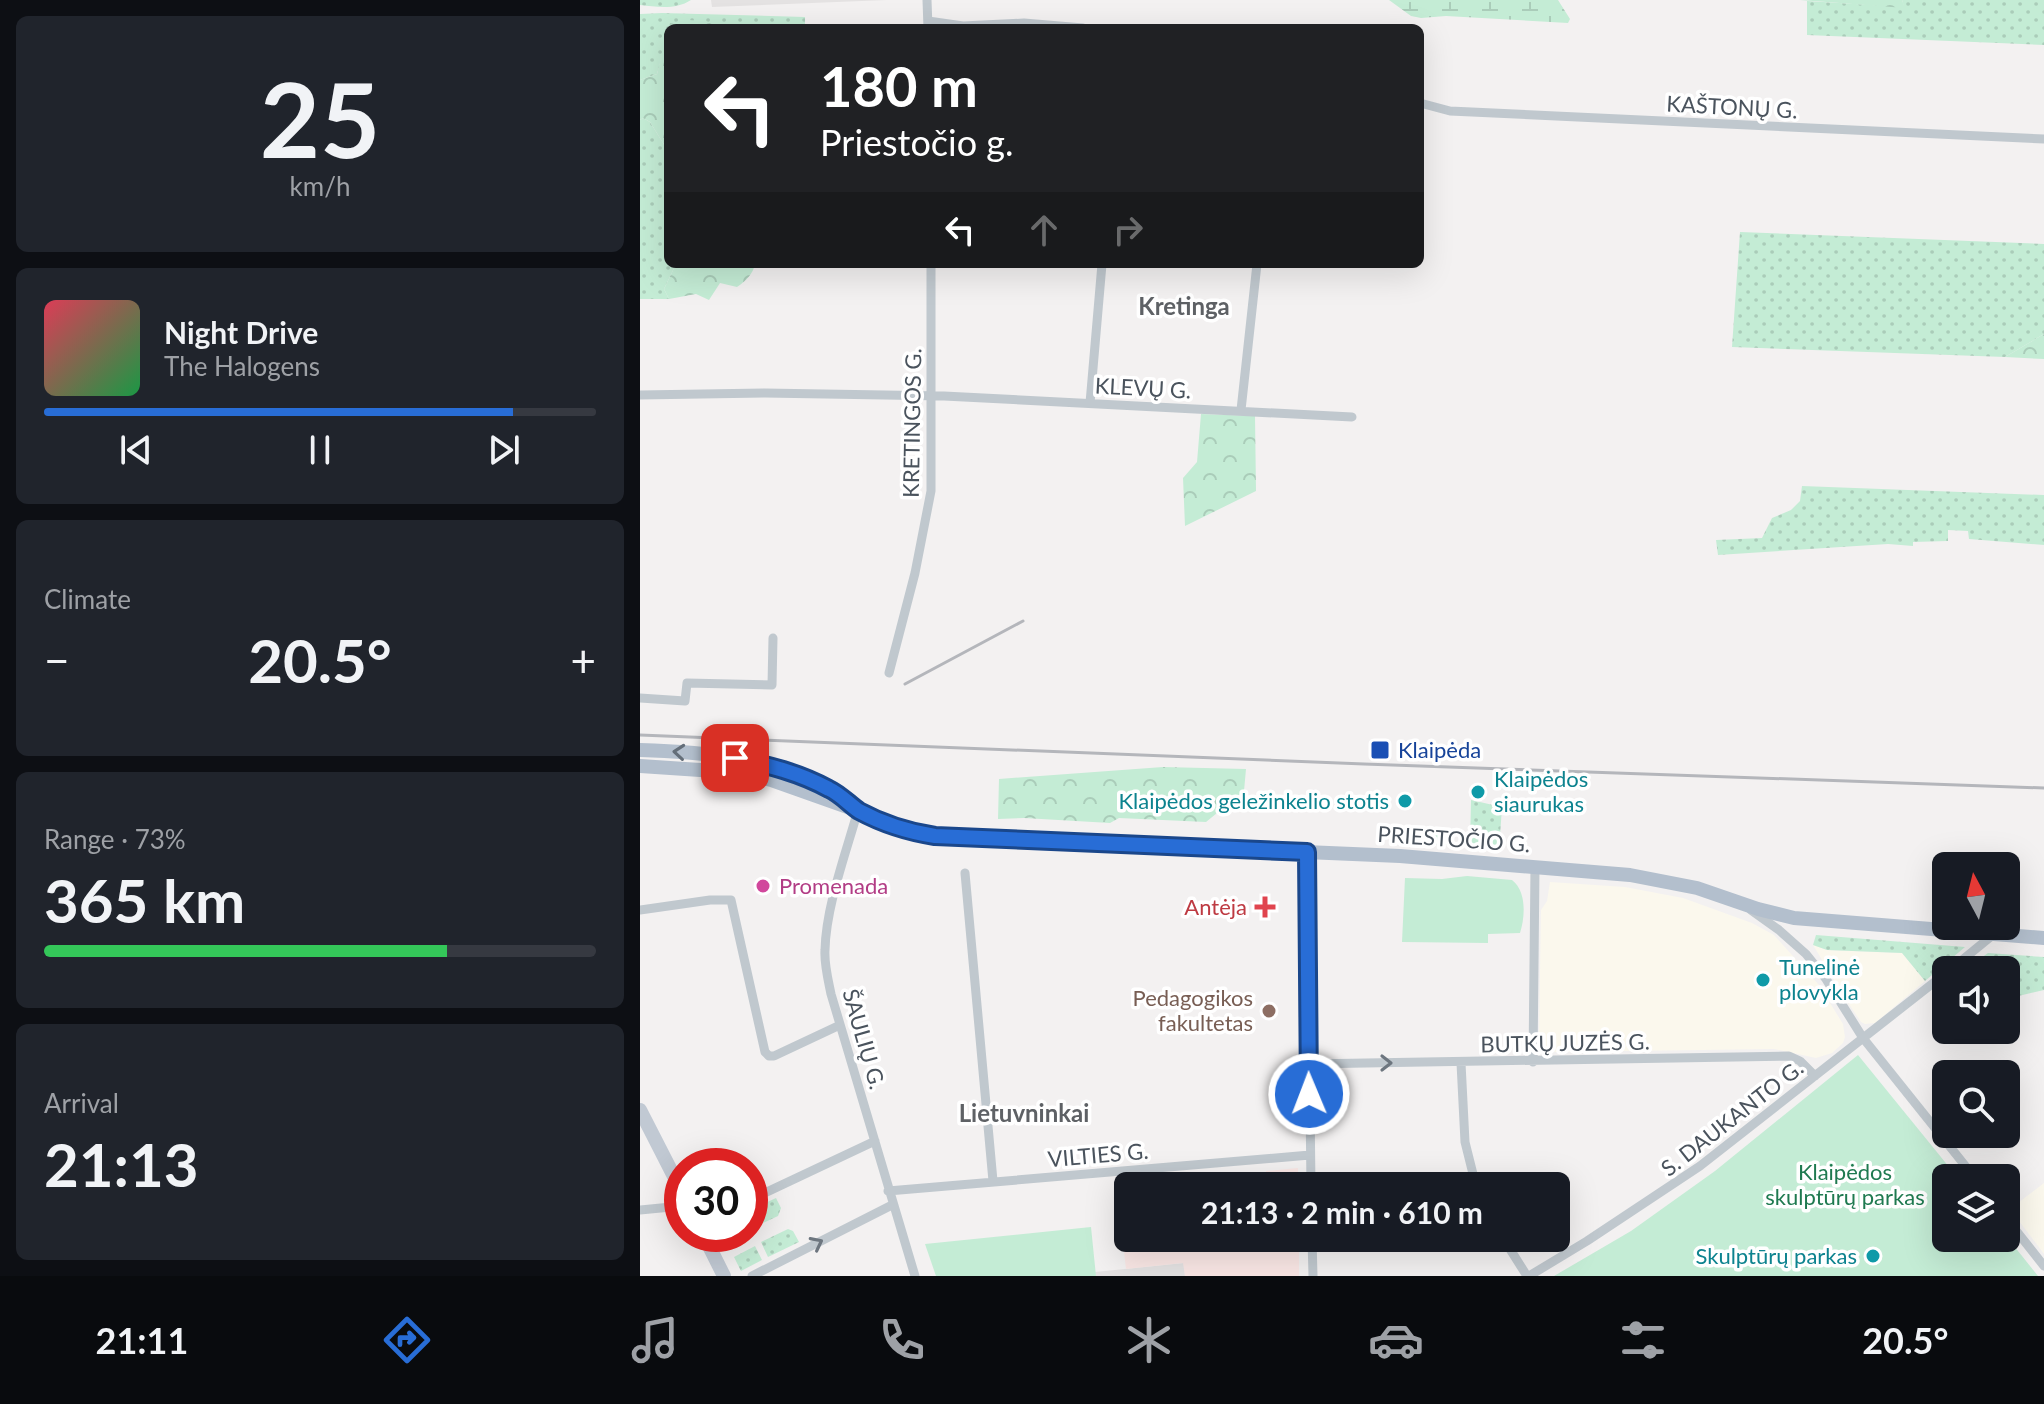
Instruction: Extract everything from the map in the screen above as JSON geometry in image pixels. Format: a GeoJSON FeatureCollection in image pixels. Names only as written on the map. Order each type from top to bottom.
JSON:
{"type":"FeatureCollection","features":[{"type":"Feature","properties":{"kind":"main road"},"geometry":{"type":"LineString","coordinates":[[640,750],[701,754],[762,764],[831,790],[858,810]]}},
{"type":"Feature","properties":{"kind":"main road"},"geometry":{"type":"LineString","coordinates":[[640,766],[745,773],[782,783],[840,807],[858,810]]}},
{"type":"Feature","properties":{"kind":"main road","name":"PRIESTOČIO G."},"geometry":{"type":"LineString","coordinates":[[858,810],[896,827],[935,836],[1307,852],[1653,878],[1794,918],[1932,929]]}},
{"type":"Feature","properties":{"kind":"main road","name":"PRIESTOČIO G."},"geometry":{"type":"LineString","coordinates":[[2020,936],[2044,938]]}},
{"type":"Feature","properties":{"kind":"main road"},"geometry":{"type":"LineString","coordinates":[[640,1110],[664,1157]]}},
{"type":"Feature","properties":{"kind":"main road"},"geometry":{"type":"LineString","coordinates":[[712,1252],[724,1276]]}},
{"type":"Feature","properties":{"kind":"street"},"geometry":{"type":"LineString","coordinates":[[927,0],[928,24]]}},
{"type":"Feature","properties":{"kind":"street"},"geometry":{"type":"LineString","coordinates":[[1004,24],[1036,24]]}},
{"type":"Feature","properties":{"kind":"street","name":"KAŠTONŲ G."},"geometry":{"type":"LineString","coordinates":[[1424,104],[1450,111],[2044,139]]}},
{"type":"Feature","properties":{"kind":"street","name":"KRETINGOS G."},"geometry":{"type":"LineString","coordinates":[[889,673],[928,508],[932,468],[931,268]]}},
{"type":"Feature","properties":{"kind":"street"},"geometry":{"type":"LineString","coordinates":[[1090,403],[1102,268]]}},
{"type":"Feature","properties":{"kind":"street"},"geometry":{"type":"LineString","coordinates":[[1241,410],[1257,268]]}},
{"type":"Feature","properties":{"kind":"street","name":"KLEVŲ G."},"geometry":{"type":"LineString","coordinates":[[640,395],[932,395],[1352,417]]}},
{"type":"Feature","properties":{"kind":"street"},"geometry":{"type":"LineString","coordinates":[[640,698],[685,701],[687,683],[772,685],[773,638]]}},
{"type":"Feature","properties":{"kind":"street","name":"ŠAULIŲ G."},"geometry":{"type":"LineString","coordinates":[[858,810],[829,919],[824,953],[831,994],[915,1276]]}},
{"type":"Feature","properties":{"kind":"street"},"geometry":{"type":"LineString","coordinates":[[1307,852],[1311,1172]]}},
{"type":"Feature","properties":{"kind":"street"},"geometry":{"type":"LineString","coordinates":[[1533,1062],[1535,867]]}},
{"type":"Feature","properties":{"kind":"street"},"geometry":{"type":"LineString","coordinates":[[965,873],[993,1181]]}},
{"type":"Feature","properties":{"kind":"street"},"geometry":{"type":"LineString","coordinates":[[640,910],[731,900],[765,1052],[769,1056],[840,1025]]}},
{"type":"Feature","properties":{"kind":"street"},"geometry":{"type":"LineString","coordinates":[[1742,904],[1806,954],[1831,986],[1863,1038],[1964,1164]]}},
{"type":"Feature","properties":{"kind":"street","name":"S. DAUKANTO G."},"geometry":{"type":"LineString","coordinates":[[1967,956],[1987,940]]}},
{"type":"Feature","properties":{"kind":"street","name":"S. DAUKANTO G."},"geometry":{"type":"LineString","coordinates":[[1528,1276],[1665,1191],[1932,984]]}},
{"type":"Feature","properties":{"kind":"street","name":"BUTKŲ JUZĖS G."},"geometry":{"type":"LineString","coordinates":[[1308,1064],[1789,1056],[1800,1061],[1815,1076]]}},
{"type":"Feature","properties":{"kind":"street"},"geometry":{"type":"LineString","coordinates":[[1461,1063],[1465,1142],[1472,1172]]}},
{"type":"Feature","properties":{"kind":"street"},"geometry":{"type":"LineString","coordinates":[[768,1192],[875,1141]]}},
{"type":"Feature","properties":{"kind":"street","name":"VILTIES G."},"geometry":{"type":"LineString","coordinates":[[888,1191],[1310,1155]]}},
{"type":"Feature","properties":{"kind":"street"},"geometry":{"type":"LineString","coordinates":[[752,1276],[892,1205]]}},
{"type":"Feature","properties":{"kind":"street"},"geometry":{"type":"LineString","coordinates":[[640,1210],[664,1208]]}},
{"type":"Feature","properties":{"kind":"street"},"geometry":{"type":"LineString","coordinates":[[2020,1236],[2044,1266]]}},
{"type":"Feature","properties":{"kind":"street"},"geometry":{"type":"LineString","coordinates":[[1312,1252],[1313,1276]]}},
{"type":"Feature","properties":{"kind":"street"},"geometry":{"type":"LineString","coordinates":[[1512,1252],[1528,1276]]}},
{"type":"Feature","properties":{"kind":"shaded area"},"geometry":{"type":"Polygon","coordinates":[[[711,0],[887,0],[712,7],[711,0]]]}},
{"type":"Feature","properties":{"kind":"shaded area"},"geometry":{"type":"Polygon","coordinates":[[[1550,882],[1625,887],[1683,898],[1752,923],[1774,935],[1819,985],[1843,1024],[1843,1043],[1832,1053],[1816,1058],[1774,1049],[1555,1052],[1546,1049],[1539,1037],[1541,910],[1547,901],[1550,882]]]}},
{"type":"Feature","properties":{"kind":"shaded area"},"geometry":{"type":"Polygon","coordinates":[[[1813,945],[1827,950],[1902,953],[1925,981],[1875,1023],[1865,1024],[1813,945]]]}},
{"type":"Feature","properties":{"kind":"shaded area"},"geometry":{"type":"Polygon","coordinates":[[[1298,1168],[1298,1172],[1266,1171],[1298,1168]]]}},
{"type":"Feature","properties":{"kind":"shaded area"},"geometry":{"type":"Polygon","coordinates":[[[2044,1183],[2044,1254],[2020,1222],[2020,1201],[2044,1183]]]}},
{"type":"Feature","properties":{"kind":"shaded area"},"geometry":{"type":"Polygon","coordinates":[[[1124,1252],[1299,1252],[1299,1276],[1185,1276],[1183,1263],[1126,1269],[1124,1252]]]}},
{"type":"Feature","properties":{"kind":"shaded area"},"geometry":{"type":"Polygon","coordinates":[[[1184,1263],[1185,1276],[1096,1276],[1095,1272],[1184,1263]]]}},
{"type":"Feature","properties":{"kind":"green space"},"geometry":{"type":"Polygon","coordinates":[[[640,0],[691,0],[666,7],[640,5],[640,0]]]}},
{"type":"Feature","properties":{"kind":"green space"},"geometry":{"type":"Polygon","coordinates":[[[1389,0],[1558,0],[1570,19],[1568,23],[1446,16],[1421,18],[1411,16],[1389,0]]]}},
{"type":"Feature","properties":{"kind":"green space"},"geometry":{"type":"Polygon","coordinates":[[[1800,0],[1902,0],[1905,8],[1800,0]]]}},
{"type":"Feature","properties":{"kind":"green space"},"geometry":{"type":"Polygon","coordinates":[[[1902,0],[2044,0],[2044,45],[1807,35],[1807,1],[1904,7],[1902,0]]]}},
{"type":"Feature","properties":{"kind":"green space"},"geometry":{"type":"Polygon","coordinates":[[[640,14],[805,17],[805,24],[664,24],[664,48],[657,74],[640,80],[640,14]]]}},
{"type":"Feature","properties":{"kind":"green space"},"geometry":{"type":"Polygon","coordinates":[[[687,20],[712,24],[670,24],[687,20]]]}},
{"type":"Feature","properties":{"kind":"green space"},"geometry":{"type":"Polygon","coordinates":[[[664,45],[664,145],[650,122],[643,118],[640,120],[640,80],[657,74],[664,45]]]}},
{"type":"Feature","properties":{"kind":"green space"},"geometry":{"type":"Polygon","coordinates":[[[643,118],[650,122],[664,145],[664,268],[674,268],[664,289],[669,299],[640,299],[640,120],[643,118]]]}},
{"type":"Feature","properties":{"kind":"green space"},"geometry":{"type":"Polygon","coordinates":[[[1740,232],[2044,244],[2044,334],[2005,357],[1732,347],[1740,232]]]}},
{"type":"Feature","properties":{"kind":"green space"},"geometry":{"type":"Polygon","coordinates":[[[674,268],[753,268],[737,287],[720,283],[709,300],[696,294],[669,299],[664,289],[674,268]]]}},
{"type":"Feature","properties":{"kind":"green space"},"geometry":{"type":"Polygon","coordinates":[[[2044,334],[2044,359],[2005,357],[2044,334]]]}},
{"type":"Feature","properties":{"kind":"green space"},"geometry":{"type":"Polygon","coordinates":[[[1201,414],[1255,416],[1256,491],[1185,526],[1183,478],[1197,462],[1201,414]]]}},
{"type":"Feature","properties":{"kind":"green space"},"geometry":{"type":"Polygon","coordinates":[[[1802,486],[2044,495],[2044,545],[1969,539],[1968,531],[1948,530],[1948,541],[1913,542],[1913,546],[1888,544],[1718,555],[1716,540],[1762,538],[1772,518],[1791,510],[1800,501],[1802,486]]]}},
{"type":"Feature","properties":{"kind":"green space"},"geometry":{"type":"Polygon","coordinates":[[[1163,767],[1246,769],[1244,791],[1206,822],[1119,818],[1110,823],[998,819],[999,779],[1163,767]]]}},
{"type":"Feature","properties":{"kind":"green space"},"geometry":{"type":"Polygon","coordinates":[[[1471,800],[1502,807],[1499,850],[1470,848],[1471,800]]]}},
{"type":"Feature","properties":{"kind":"green space"},"geometry":{"type":"Polygon","coordinates":[[[1408,832],[1448,834],[1447,845],[1413,843],[1408,839],[1408,832]]]}},
{"type":"Feature","properties":{"kind":"green space"},"geometry":{"type":"Polygon","coordinates":[[[1467,876],[1512,880],[1517,885],[1524,905],[1520,933],[1488,934],[1488,943],[1402,942],[1405,878],[1467,876]]]}},
{"type":"Feature","properties":{"kind":"green space"},"geometry":{"type":"Polygon","coordinates":[[[1816,935],[1965,947],[1954,956],[1932,956],[1932,975],[1925,981],[1902,953],[1827,950],[1813,945],[1816,935]]]}},
{"type":"Feature","properties":{"kind":"green space"},"geometry":{"type":"Polygon","coordinates":[[[1988,953],[2044,957],[2044,990],[2020,996],[2020,956],[1984,956],[1988,953]]]}},
{"type":"Feature","properties":{"kind":"green space","name":"Klaipėdos skulptūrų parkas"},"geometry":{"type":"Polygon","coordinates":[[[1858,1055],[1947,1164],[1932,1164],[1932,1252],[2019,1252],[2038,1276],[1554,1276],[1631,1231],[1715,1171],[1858,1055]]]}},
{"type":"Feature","properties":{"kind":"green space"},"geometry":{"type":"Polygon","coordinates":[[[776,1198],[781,1208],[778,1216],[768,1221],[768,1202],[776,1198]]]}},
{"type":"Feature","properties":{"kind":"green space"},"geometry":{"type":"Polygon","coordinates":[[[1091,1227],[1096,1276],[936,1276],[925,1244],[1091,1227]]]}},
{"type":"Feature","properties":{"kind":"green space"},"geometry":{"type":"Polygon","coordinates":[[[788,1229],[793,1231],[799,1242],[768,1257],[768,1239],[788,1229]]]}},
{"type":"Feature","properties":{"kind":"green space"},"geometry":{"type":"Polygon","coordinates":[[[744,1252],[758,1252],[762,1260],[741,1271],[734,1257],[744,1252]]]}},
{"type":"Feature","properties":{"kind":"railway"},"geometry":{"type":"LineString","coordinates":[[905,684],[1023,621]]}},
{"type":"Feature","properties":{"kind":"railway"},"geometry":{"type":"LineString","coordinates":[[640,735],[2044,788]]}},
{"type":"Feature","properties":{"kind":"place","name":"Klaipėda"},"geometry":{"type":"Point","coordinates":[1380,750]}},
{"type":"Feature","properties":{"kind":"place","name":"Klaipėdos siaurukas"},"geometry":{"type":"Point","coordinates":[1478,792]}},
{"type":"Feature","properties":{"kind":"place","name":"Klaipėdos geležinkelio stotis"},"geometry":{"type":"Point","coordinates":[1405,801]}},
{"type":"Feature","properties":{"kind":"place","name":"Promenada"},"geometry":{"type":"Point","coordinates":[763,886]}},
{"type":"Feature","properties":{"kind":"place","name":"Antėja"},"geometry":{"type":"Point","coordinates":[1265,907]}},
{"type":"Feature","properties":{"kind":"place","name":"Tunelinė plovykla"},"geometry":{"type":"Point","coordinates":[1763,980]}},
{"type":"Feature","properties":{"kind":"place","name":"Pedagogikos fakultetas"},"geometry":{"type":"Point","coordinates":[1269,1011]}},
{"type":"Feature","properties":{"kind":"place","name":"Skulptūrų parkas"},"geometry":{"type":"Point","coordinates":[1873,1256]}},
{"type":"Feature","properties":{"kind":"district","name":"Kretinga"},"geometry":{"type":"Point","coordinates":[1184,307]}},
{"type":"Feature","properties":{"kind":"district","name":"Lietuvninkai"},"geometry":{"type":"Point","coordinates":[1024,1114]}},
{"type":"Feature","properties":{"kind":"route"},"geometry":{"type":"LineString","coordinates":[[735,758],[789,772],[831,790],[858,810],[896,827],[935,836],[1307,852],[1309,1094]]}}]}
